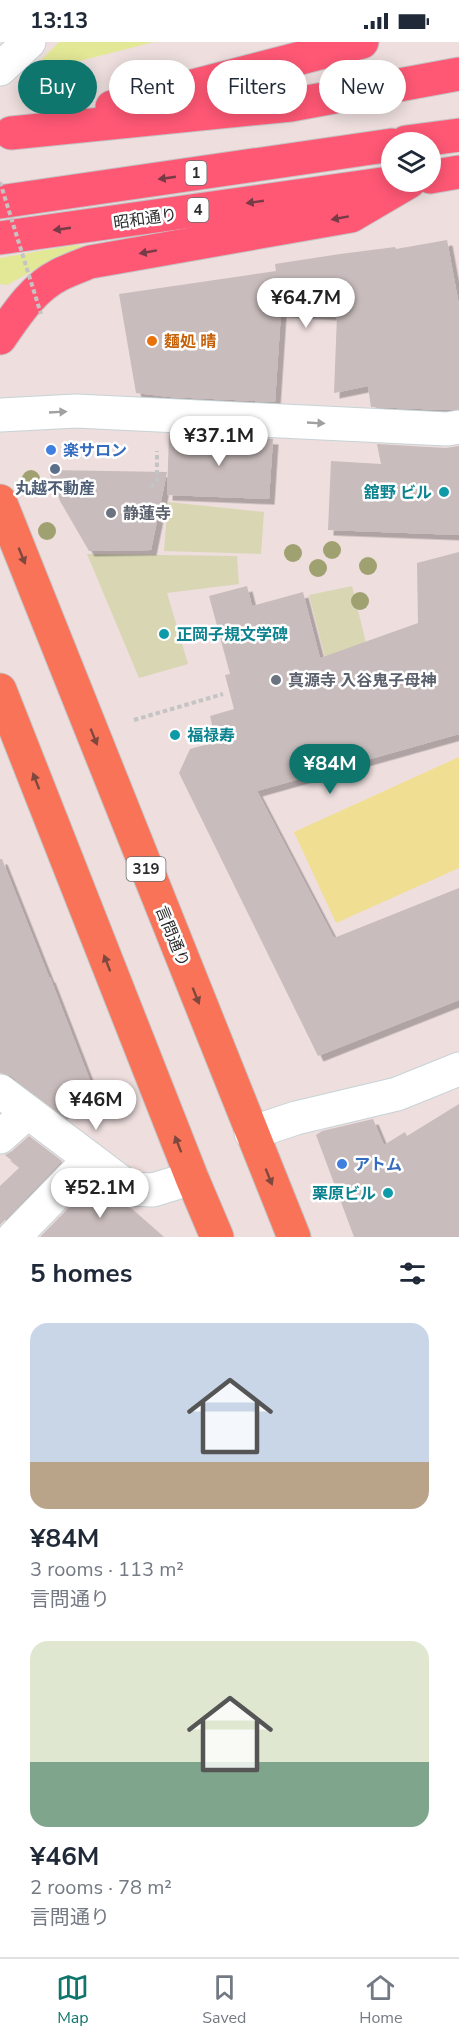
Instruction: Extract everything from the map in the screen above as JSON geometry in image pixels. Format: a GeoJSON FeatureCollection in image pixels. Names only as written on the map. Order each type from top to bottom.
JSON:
{"type":"FeatureCollection","features":[{"type":"Feature","properties":{"kind":"highway"},"geometry":{"type":"LineString","coordinates":[[6,134],[362,42]]}},
{"type":"Feature","properties":{"kind":"highway"},"geometry":{"type":"LineString","coordinates":[[6,134],[291,105],[459,74]]}},
{"type":"Feature","properties":{"kind":"highway"},"geometry":{"type":"LineString","coordinates":[[441,137],[459,135]]}},
{"type":"Feature","properties":{"kind":"highway","name":"1"},"geometry":{"type":"LineString","coordinates":[[0,202],[381,147]]}},
{"type":"Feature","properties":{"kind":"highway"},"geometry":{"type":"LineString","coordinates":[[441,175],[459,172]]}},
{"type":"Feature","properties":{"kind":"highway","name":"昭和通り"},"geometry":{"type":"LineString","coordinates":[[0,238],[381,184]]}},
{"type":"Feature","properties":{"kind":"highway"},"geometry":{"type":"LineString","coordinates":[[0,338],[20,309],[41,288],[57,275],[90,262],[351,216],[393,192]]}},
{"type":"Feature","properties":{"kind":"main road","name":"言問通り"},"geometry":{"type":"LineString","coordinates":[[0,501],[294,1237]]}},
{"type":"Feature","properties":{"kind":"main road"},"geometry":{"type":"LineString","coordinates":[[0,690],[217,1237]]}},
{"type":"Feature","properties":{"kind":"street"},"geometry":{"type":"LineString","coordinates":[[0,69],[29,42]]}},
{"type":"Feature","properties":{"kind":"street"},"geometry":{"type":"LineString","coordinates":[[0,415],[76,411],[435,429],[459,427]]}},
{"type":"Feature","properties":{"kind":"street"},"geometry":{"type":"LineString","coordinates":[[251,1133],[296,1118],[397,1094],[459,1069]]}},
{"type":"Feature","properties":{"kind":"street"},"geometry":{"type":"LineString","coordinates":[[0,1091],[130,1190],[153,1190],[192,1178]]}},
{"type":"Feature","properties":{"kind":"street"},"geometry":{"type":"LineString","coordinates":[[0,1137],[28,1112]]}},
{"type":"Feature","properties":{"kind":"street"},"geometry":{"type":"LineString","coordinates":[[14,1237],[90,1159]]}},
{"type":"Feature","properties":{"kind":"path"},"geometry":{"type":"LineString","coordinates":[[0,182],[40,314]]}},
{"type":"Feature","properties":{"kind":"path"},"geometry":{"type":"LineString","coordinates":[[134,720],[223,694]]}},
{"type":"Feature","properties":{"kind":"green space"},"geometry":{"type":"Polygon","coordinates":[[[59,42],[154,42],[83,60],[42,59],[59,42]]]}},
{"type":"Feature","properties":{"kind":"green space"},"geometry":{"type":"Polygon","coordinates":[[[74,245],[84,246],[52,260],[7,285],[0,284],[0,258],[74,245]]]}},
{"type":"Feature","properties":{"kind":"shaded area"},"geometry":{"type":"Polygon","coordinates":[[[168,502],[264,512],[261,554],[164,551],[168,502]]]}},
{"type":"Feature","properties":{"kind":"shaded area"},"geometry":{"type":"Polygon","coordinates":[[[87,554],[237,556],[239,584],[167,593],[188,664],[139,678],[87,554]]]}},
{"type":"Feature","properties":{"kind":"shaded area"},"geometry":{"type":"Polygon","coordinates":[[[352,586],[378,692],[337,704],[309,595],[352,586]]]}},
{"type":"Feature","properties":{"kind":"shaded area"},"geometry":{"type":"Polygon","coordinates":[[[459,757],[459,868],[336,923],[294,832],[459,757]]]}},
{"type":"Feature","properties":{"kind":"building"},"geometry":{"type":"Polygon","coordinates":[[[447,240],[459,305],[459,409],[371,407],[368,386],[334,393],[337,315],[281,312],[275,402],[136,393],[119,294],[276,271],[275,264],[395,247],[396,249],[447,240]]]}},
{"type":"Feature","properties":{"kind":"building"},"geometry":{"type":"Polygon","coordinates":[[[169,434],[273,439],[269,499],[167,495],[169,434]]]}},
{"type":"Feature","properties":{"kind":"building"},"geometry":{"type":"Polygon","coordinates":[[[377,444],[446,448],[459,446],[459,535],[328,530],[331,461],[381,464],[377,444]]]}},
{"type":"Feature","properties":{"kind":"building"},"geometry":{"type":"Polygon","coordinates":[[[48,470],[167,472],[151,550],[89,551],[60,501],[48,470]]]}},
{"type":"Feature","properties":{"kind":"building"},"geometry":{"type":"Polygon","coordinates":[[[459,552],[459,734],[257,791],[334,938],[459,888],[459,1000],[318,1056],[179,773],[190,749],[216,742],[210,716],[234,709],[225,675],[230,674],[209,596],[247,586],[252,606],[303,592],[320,658],[418,623],[417,563],[459,552]]]}},
{"type":"Feature","properties":{"kind":"building"},"geometry":{"type":"Polygon","coordinates":[[[0,859],[2,859],[50,977],[91,1083],[62,1114],[11,1076],[0,1073],[0,859]]]}},
{"type":"Feature","properties":{"kind":"building"},"geometry":{"type":"Polygon","coordinates":[[[459,1104],[459,1237],[354,1237],[316,1135],[322,1131],[373,1119],[384,1145],[405,1132],[407,1136],[459,1104]]]}},
{"type":"Feature","properties":{"kind":"building"},"geometry":{"type":"Polygon","coordinates":[[[29,1136],[62,1161],[0,1225],[0,1186],[20,1167],[5,1155],[29,1136]]]}},
{"type":"Feature","properties":{"kind":"building"},"geometry":{"type":"Polygon","coordinates":[[[92,1184],[119,1204],[131,1208],[164,1237],[40,1237],[92,1184]]]}},
{"type":"Feature","properties":{"kind":"place","name":"麵処 晴"},"geometry":{"type":"Point","coordinates":[152,341]}},
{"type":"Feature","properties":{"kind":"place","name":"楽サロン"},"geometry":{"type":"Point","coordinates":[51,450]}},
{"type":"Feature","properties":{"kind":"place","name":"丸越不動産"},"geometry":{"type":"Point","coordinates":[55,469]}},
{"type":"Feature","properties":{"kind":"place","name":"舘野 ビル"},"geometry":{"type":"Point","coordinates":[444,492]}},
{"type":"Feature","properties":{"kind":"place","name":"静蓮寺"},"geometry":{"type":"Point","coordinates":[111,513]}},
{"type":"Feature","properties":{"kind":"place","name":"正岡子規文学碑"},"geometry":{"type":"Point","coordinates":[164,634]}},
{"type":"Feature","properties":{"kind":"place","name":"真源寺 入谷鬼子母神"},"geometry":{"type":"Point","coordinates":[276,680]}},
{"type":"Feature","properties":{"kind":"place","name":"福禄寿"},"geometry":{"type":"Point","coordinates":[175,735]}},
{"type":"Feature","properties":{"kind":"place","name":"アトム"},"geometry":{"type":"Point","coordinates":[342,1164]}},
{"type":"Feature","properties":{"kind":"place","name":"栗原ビル"},"geometry":{"type":"Point","coordinates":[388,1193]}}]}
